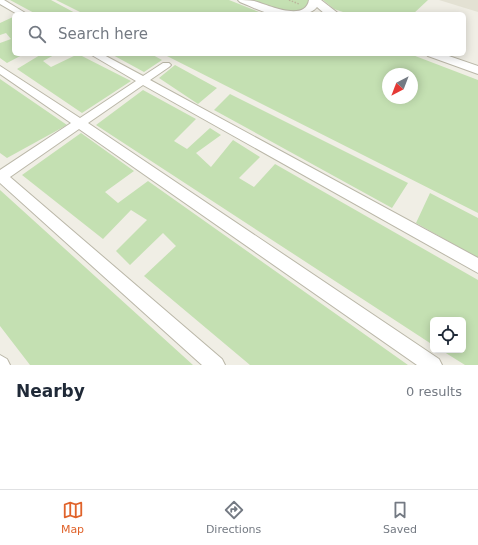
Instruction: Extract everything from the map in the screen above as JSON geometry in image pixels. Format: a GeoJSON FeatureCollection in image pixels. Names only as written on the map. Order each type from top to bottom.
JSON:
{"type":"FeatureCollection","features":[{"type":"Feature","properties":{"kind":"street"},"geometry":{"type":"LineString","coordinates":[[243,0],[278,12]]}},
{"type":"Feature","properties":{"kind":"street"},"geometry":{"type":"LineString","coordinates":[[302,12],[314,5],[315,0],[329,12]]}},
{"type":"Feature","properties":{"kind":"street"},"geometry":{"type":"LineString","coordinates":[[0,1],[19,12]]}},
{"type":"Feature","properties":{"kind":"street"},"geometry":{"type":"LineString","coordinates":[[99,56],[478,266]]}},
{"type":"Feature","properties":{"kind":"street"},"geometry":{"type":"LineString","coordinates":[[438,56],[478,70]]}},
{"type":"Feature","properties":{"kind":"street"},"geometry":{"type":"LineString","coordinates":[[454,56],[478,64]]}},
{"type":"Feature","properties":{"kind":"street"},"geometry":{"type":"LineString","coordinates":[[166,65],[1,176],[216,365]]}},
{"type":"Feature","properties":{"kind":"street"},"geometry":{"type":"LineString","coordinates":[[0,69],[433,365]]}},
{"type":"Feature","properties":{"kind":"shaded area"},"geometry":{"type":"Polygon","coordinates":[[[439,0],[478,0],[478,12],[439,0]]]}},
{"type":"Feature","properties":{"kind":"green space"},"geometry":{"type":"Polygon","coordinates":[[[10,0],[51,0],[73,12],[32,12],[10,0]]]}},
{"type":"Feature","properties":{"kind":"green space"},"geometry":{"type":"Polygon","coordinates":[[[56,0],[229,0],[259,12],[80,12],[56,0]]]}},
{"type":"Feature","properties":{"kind":"green space"},"geometry":{"type":"Polygon","coordinates":[[[249,0],[309,0],[309,3],[305,8],[299,11],[285,12],[249,0]]]}},
{"type":"Feature","properties":{"kind":"green space"},"geometry":{"type":"Polygon","coordinates":[[[323,0],[428,0],[415,12],[343,12],[334,9],[323,0]]]}},
{"type":"Feature","properties":{"kind":"green space"},"geometry":{"type":"Polygon","coordinates":[[[12,17],[12,56],[20,56],[7,63],[0,58],[0,43],[11,39],[6,33],[0,35],[0,23],[12,17]]]}},
{"type":"Feature","properties":{"kind":"green space"},"geometry":{"type":"Polygon","coordinates":[[[38,56],[52,56],[43,61],[51,67],[74,56],[82,56],[131,81],[82,113],[17,69],[38,56]]]}},
{"type":"Feature","properties":{"kind":"green space"},"geometry":{"type":"Polygon","coordinates":[[[115,56],[155,56],[162,60],[144,72],[115,56]]]}},
{"type":"Feature","properties":{"kind":"green space"},"geometry":{"type":"Polygon","coordinates":[[[167,56],[415,56],[478,80],[478,213],[167,56]]]}},
{"type":"Feature","properties":{"kind":"green space"},"geometry":{"type":"Polygon","coordinates":[[[175,65],[217,88],[198,104],[159,78],[175,65]]]}},
{"type":"Feature","properties":{"kind":"green space"},"geometry":{"type":"Polygon","coordinates":[[[0,79],[67,125],[7,158],[0,153],[0,79]]]}},
{"type":"Feature","properties":{"kind":"green space"},"geometry":{"type":"Polygon","coordinates":[[[143,90],[196,119],[174,141],[187,149],[210,128],[221,135],[196,153],[211,167],[233,140],[260,157],[239,178],[254,187],[275,164],[478,280],[478,365],[465,365],[446,353],[466,353],[466,317],[430,317],[430,343],[96,125],[143,90]]]}},
{"type":"Feature","properties":{"kind":"green space"},"geometry":{"type":"Polygon","coordinates":[[[230,94],[408,183],[392,208],[214,110],[230,94]]]}},
{"type":"Feature","properties":{"kind":"green space"},"geometry":{"type":"Polygon","coordinates":[[[81,133],[134,171],[105,192],[118,203],[148,181],[408,365],[250,365],[144,276],[176,246],[163,233],[130,265],[116,251],[147,220],[131,210],[103,239],[22,175],[81,133]]]}},
{"type":"Feature","properties":{"kind":"green space"},"geometry":{"type":"Polygon","coordinates":[[[0,190],[193,365],[30,365],[0,326],[0,190]]]}},
{"type":"Feature","properties":{"kind":"green space"},"geometry":{"type":"Polygon","coordinates":[[[430,193],[478,218],[478,258],[416,223],[430,193]]]}}]}
